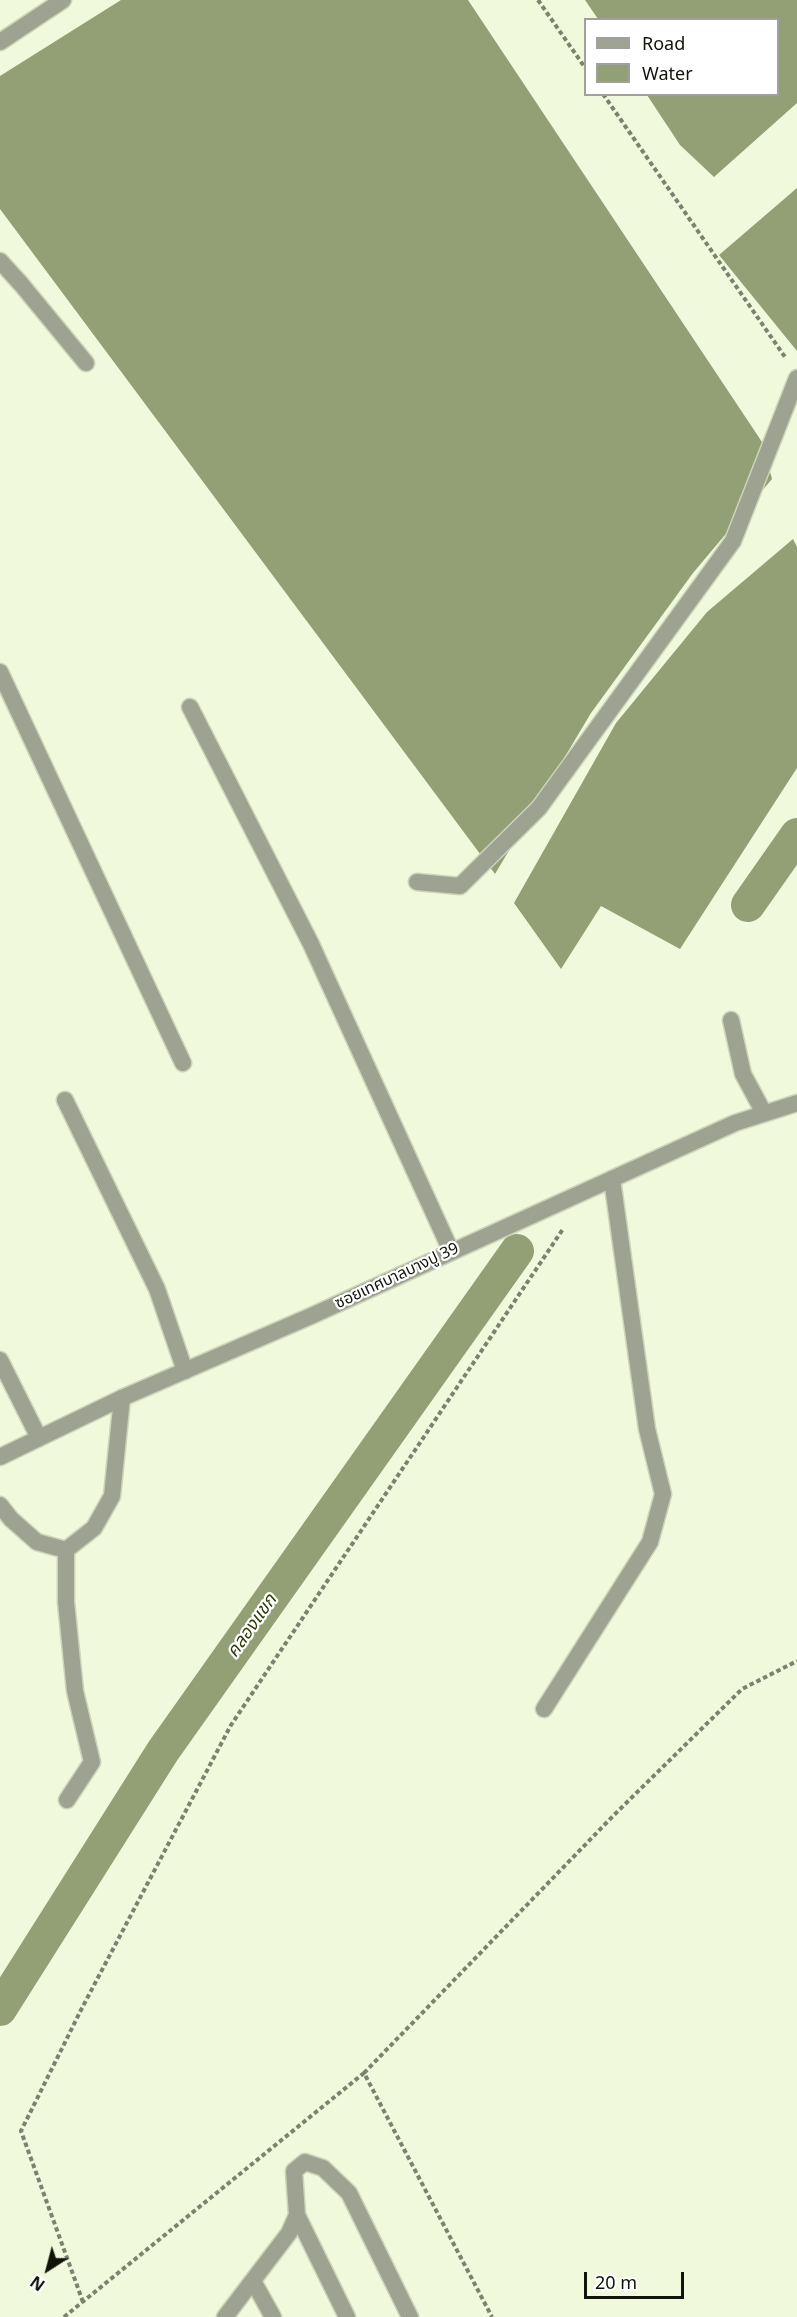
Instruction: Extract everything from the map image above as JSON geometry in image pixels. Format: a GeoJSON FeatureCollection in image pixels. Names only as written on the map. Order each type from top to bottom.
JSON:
{"type":"FeatureCollection","features":[{"type":"Feature","properties":{"kind":"street"},"geometry":{"type":"LineString","coordinates":[[0,42],[63,0]]}},
{"type":"Feature","properties":{"kind":"street"},"geometry":{"type":"LineString","coordinates":[[0,261],[86,363]]}},
{"type":"Feature","properties":{"kind":"street"},"geometry":{"type":"LineString","coordinates":[[417,882],[460,886],[538,808],[733,541],[794,372]]}},
{"type":"Feature","properties":{"kind":"street"},"geometry":{"type":"LineString","coordinates":[[0,672],[183,1063]]}},
{"type":"Feature","properties":{"kind":"street"},"geometry":{"type":"LineString","coordinates":[[190,707],[310,944],[451,1251]]}},
{"type":"Feature","properties":{"kind":"street"},"geometry":{"type":"LineString","coordinates":[[731,1020],[743,1074],[764,1113]]}},
{"type":"Feature","properties":{"kind":"street"},"geometry":{"type":"LineString","coordinates":[[64,1100],[157,1289],[185,1371]]}},
{"type":"Feature","properties":{"kind":"street","name":"ซอยเทศบาลบางปู 39"},"geometry":{"type":"LineString","coordinates":[[0,1457],[122,1398],[735,1123],[797,1103]]}},
{"type":"Feature","properties":{"kind":"street"},"geometry":{"type":"LineString","coordinates":[[544,1709],[650,1542],[663,1494],[647,1429],[612,1179]]}},
{"type":"Feature","properties":{"kind":"street"},"geometry":{"type":"LineString","coordinates":[[0,1360],[39,1438]]}},
{"type":"Feature","properties":{"kind":"street"},"geometry":{"type":"LineString","coordinates":[[66,1550],[94,1528],[112,1496],[122,1398]]}},
{"type":"Feature","properties":{"kind":"street"},"geometry":{"type":"LineString","coordinates":[[0,1505],[11,1519],[37,1542],[66,1550]]}},
{"type":"Feature","properties":{"kind":"street"},"geometry":{"type":"LineString","coordinates":[[66,1550],[66,1602],[75,1691],[92,1762],[67,1800]]}},
{"type":"Feature","properties":{"kind":"street"},"geometry":{"type":"LineString","coordinates":[[347,2317],[297,2215],[294,2171],[305,2162],[322,2168],[349,2193],[410,2317]]}},
{"type":"Feature","properties":{"kind":"street"},"geometry":{"type":"LineString","coordinates":[[225,2317],[289,2233],[297,2215]]}},
{"type":"Feature","properties":{"kind":"street"},"geometry":{"type":"LineString","coordinates":[[253,2281],[273,2317]]}},
{"type":"Feature","properties":{"kind":"path"},"geometry":{"type":"LineString","coordinates":[[538,0],[584,68]]}},
{"type":"Feature","properties":{"kind":"path"},"geometry":{"type":"LineString","coordinates":[[604,96],[794,372]]}},
{"type":"Feature","properties":{"kind":"path"},"geometry":{"type":"LineString","coordinates":[[82,2302],[21,2131],[82,2008],[231,1725],[564,1228]]}},
{"type":"Feature","properties":{"kind":"path"},"geometry":{"type":"LineString","coordinates":[[364,2073],[614,1815],[742,1689],[797,1661]]}},
{"type":"Feature","properties":{"kind":"water"},"geometry":{"type":"Polygon","coordinates":[[[121,0],[468,0],[762,442],[772,479],[693,573],[591,713],[495,874],[0,209],[0,76],[121,0]]]}},
{"type":"Feature","properties":{"kind":"water"},"geometry":{"type":"Polygon","coordinates":[[[585,0],[797,0],[797,103],[714,177],[680,145],[648,96],[779,96],[779,18],[597,18],[585,0]]]}},
{"type":"Feature","properties":{"kind":"water"},"geometry":{"type":"Polygon","coordinates":[[[797,188],[797,351],[719,255],[797,188]]]}},
{"type":"Feature","properties":{"kind":"water"},"geometry":{"type":"Polygon","coordinates":[[[793,539],[797,547],[797,768],[680,949],[601,906],[561,969],[514,903],[616,723],[707,612],[793,539]]]}},
{"type":"Feature","properties":{"kind":"waterway"},"geometry":{"type":"LineString","coordinates":[[748,905],[797,835]]}},
{"type":"Feature","properties":{"kind":"waterway","name":"คลองแขก"},"geometry":{"type":"LineString","coordinates":[[0,2009],[163,1751],[517,1251]]}}]}
